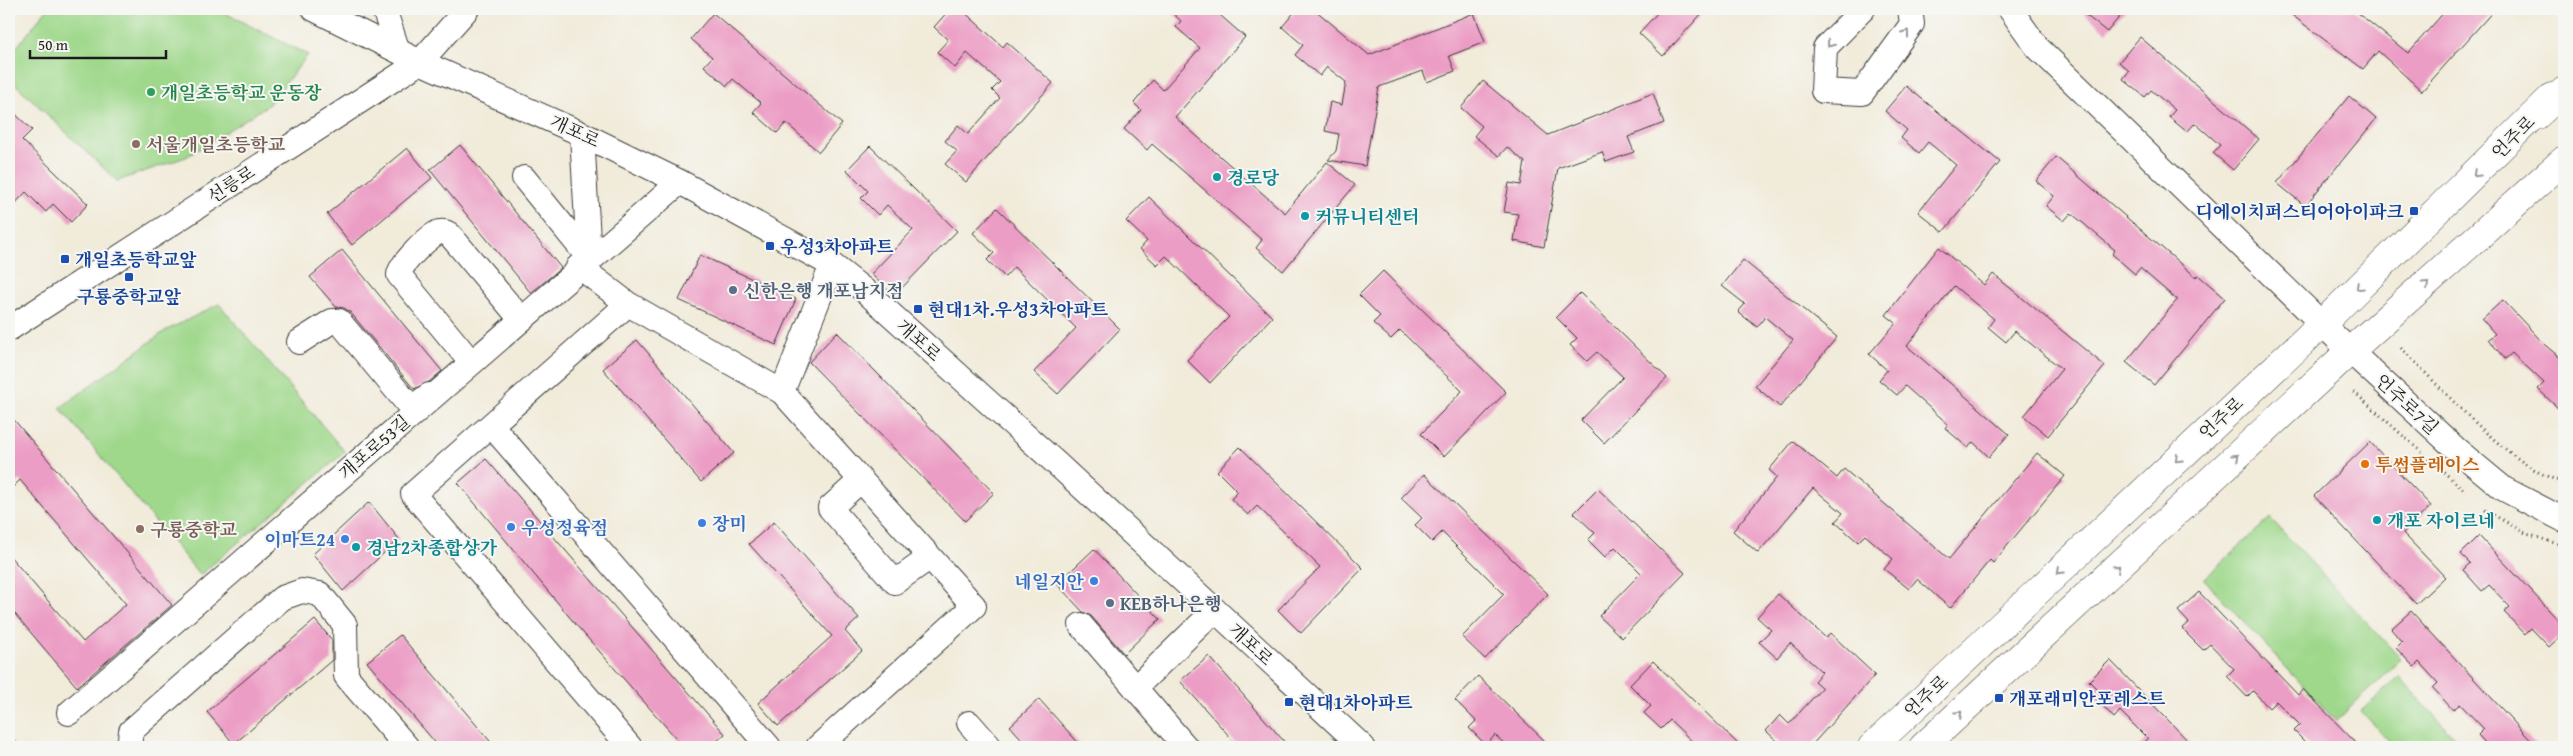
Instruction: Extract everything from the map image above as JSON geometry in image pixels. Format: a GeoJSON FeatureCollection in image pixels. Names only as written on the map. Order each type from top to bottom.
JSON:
{"type":"FeatureCollection","features":[{"type":"Feature","properties":{"kind":"main road","name":"언주로"},"geometry":{"type":"LineString","coordinates":[[1872,747],[2323,323],[2536,116],[2564,83]]}},
{"type":"Feature","properties":{"kind":"main road"},"geometry":{"type":"LineString","coordinates":[[2536,116],[2564,91]]}},
{"type":"Feature","properties":{"kind":"main road","name":"언주로"},"geometry":{"type":"LineString","coordinates":[[1924,747],[2350,351],[2564,160]]}},
{"type":"Feature","properties":{"kind":"street","name":"개포로"},"geometry":{"type":"LineString","coordinates":[[314,9],[420,62],[582,134],[680,182],[832,265],[865,291],[1028,437],[1363,747]]}},
{"type":"Feature","properties":{"kind":"street"},"geometry":{"type":"LineString","coordinates":[[384,9],[398,51]]}},
{"type":"Feature","properties":{"kind":"street","name":"선릉로"},"geometry":{"type":"LineString","coordinates":[[9,329],[420,62],[467,9]]}},
{"type":"Feature","properties":{"kind":"street"},"geometry":{"type":"LineString","coordinates":[[1863,9],[1825,48],[1823,91],[1862,93],[1912,24],[1910,9]]}},
{"type":"Feature","properties":{"kind":"street","name":"언주로7길"},"geometry":{"type":"LineString","coordinates":[[2010,9],[2037,47],[2350,351],[2457,450],[2504,489],[2564,520]]}},
{"type":"Feature","properties":{"kind":"street"},"geometry":{"type":"LineString","coordinates":[[582,134],[585,263]]}},
{"type":"Feature","properties":{"kind":"street"},"geometry":{"type":"LineString","coordinates":[[524,178],[585,263],[628,304],[782,392],[974,606],[818,747]]}},
{"type":"Feature","properties":{"kind":"street","name":"개포로53길"},"geometry":{"type":"LineString","coordinates":[[69,713],[680,182]]}},
{"type":"Feature","properties":{"kind":"street"},"geometry":{"type":"LineString","coordinates":[[470,361],[399,275],[402,264],[436,234],[444,232],[450,235],[520,318]]}},
{"type":"Feature","properties":{"kind":"street"},"geometry":{"type":"LineString","coordinates":[[298,342],[332,321],[339,321],[408,404],[412,406],[420,404],[585,263]]}},
{"type":"Feature","properties":{"kind":"street"},"geometry":{"type":"LineString","coordinates":[[782,392],[832,265]]}},
{"type":"Feature","properties":{"kind":"street"},"geometry":{"type":"LineString","coordinates":[[628,304],[413,494],[630,747]]}},
{"type":"Feature","properties":{"kind":"street"},"geometry":{"type":"LineString","coordinates":[[491,425],[769,747]]}},
{"type":"Feature","properties":{"kind":"street"},"geometry":{"type":"LineString","coordinates":[[861,480],[830,508],[895,582],[929,558]]}},
{"type":"Feature","properties":{"kind":"street"},"geometry":{"type":"LineString","coordinates":[[130,747],[131,731],[282,598],[302,591],[320,594],[345,625],[346,676],[407,747]]}},
{"type":"Feature","properties":{"kind":"street"},"geometry":{"type":"LineString","coordinates":[[1135,688],[1215,610]]}},
{"type":"Feature","properties":{"kind":"street"},"geometry":{"type":"LineString","coordinates":[[1081,625],[1186,747]]}},
{"type":"Feature","properties":{"kind":"street"},"geometry":{"type":"LineString","coordinates":[[969,723],[990,747]]}},
{"type":"Feature","properties":{"kind":"path"},"geometry":{"type":"LineString","coordinates":[[2401,348],[2509,453],[2552,480],[2564,482]]}},
{"type":"Feature","properties":{"kind":"path"},"geometry":{"type":"LineString","coordinates":[[2354,392],[2465,492]]}},
{"type":"Feature","properties":{"kind":"path"},"geometry":{"type":"LineString","coordinates":[[2486,510],[2527,534],[2564,546]]}},
{"type":"Feature","properties":{"kind":"path"},"geometry":{"type":"LineString","coordinates":[[9,733],[21,747]]}},
{"type":"Feature","properties":{"kind":"green space","name":"개일초등학교 운동장"},"geometry":{"type":"Polygon","coordinates":[[[47,9],[217,9],[308,55],[268,105],[186,157],[117,181],[9,78],[9,57],[47,9]]]}},
{"type":"Feature","properties":{"kind":"green space"},"geometry":{"type":"Polygon","coordinates":[[[219,304],[345,452],[200,575],[60,408],[165,331],[219,304]]]}},
{"type":"Feature","properties":{"kind":"green space"},"geometry":{"type":"Polygon","coordinates":[[[2270,518],[2401,659],[2336,721],[2204,579],[2270,518]]]}},
{"type":"Feature","properties":{"kind":"green space"},"geometry":{"type":"Polygon","coordinates":[[[2399,677],[2463,747],[2395,747],[2361,711],[2399,677]]]}},
{"type":"Feature","properties":{"kind":"building"},"geometry":{"type":"Polygon","coordinates":[[[950,9],[961,9],[1003,47],[1007,42],[1053,83],[966,182],[945,164],[957,151],[945,141],[958,125],[968,134],[1000,98],[992,90],[1000,82],[967,53],[955,68],[937,52],[948,40],[934,27],[950,9]]]}},
{"type":"Feature","properties":{"kind":"building"},"geometry":{"type":"Polygon","coordinates":[[[1168,9],[1213,9],[1245,37],[1175,117],[1285,213],[1327,162],[1355,185],[1283,271],[1256,248],[1262,240],[1152,144],[1147,150],[1124,129],[1141,110],[1134,103],[1153,80],[1163,90],[1200,48],[1176,27],[1181,21],[1168,9]]]}},
{"type":"Feature","properties":{"kind":"building"},"geometry":{"type":"Polygon","coordinates":[[[1297,9],[1314,9],[1369,55],[1474,13],[1485,42],[1449,56],[1455,71],[1427,82],[1423,71],[1379,87],[1365,166],[1328,160],[1336,151],[1339,134],[1325,131],[1330,102],[1342,105],[1346,82],[1327,67],[1320,76],[1295,55],[1303,45],[1282,27],[1297,9]]]}},
{"type":"Feature","properties":{"kind":"building"},"geometry":{"type":"Polygon","coordinates":[[[1661,9],[1706,9],[1663,56],[1639,33],[1661,9]]]}},
{"type":"Feature","properties":{"kind":"building"},"geometry":{"type":"Polygon","coordinates":[[[2078,9],[2126,9],[2107,32],[2078,9]]]}},
{"type":"Feature","properties":{"kind":"building"},"geometry":{"type":"Polygon","coordinates":[[[2284,9],[2353,9],[2408,53],[2447,9],[2495,9],[2422,91],[2378,51],[2363,69],[2284,9]]]}},
{"type":"Feature","properties":{"kind":"building"},"geometry":{"type":"Polygon","coordinates":[[[713,13],[842,124],[819,152],[786,123],[777,133],[753,112],[761,103],[733,79],[727,86],[704,66],[712,57],[691,39],[713,13]]]}},
{"type":"Feature","properties":{"kind":"building"},"geometry":{"type":"Polygon","coordinates":[[[2140,37],[2259,139],[2233,170],[2213,153],[2220,145],[2195,123],[2187,132],[2169,117],[2175,110],[2151,90],[2145,97],[2123,79],[2129,71],[2119,62],[2140,37]]]}},
{"type":"Feature","properties":{"kind":"building"},"geometry":{"type":"Polygon","coordinates":[[[1483,81],[1548,135],[1653,93],[1664,123],[1628,137],[1634,152],[1606,162],[1602,152],[1558,168],[1544,247],[1514,241],[1518,214],[1504,212],[1509,183],[1521,185],[1525,162],[1507,147],[1499,156],[1474,136],[1482,126],[1461,108],[1483,81]]]}},
{"type":"Feature","properties":{"kind":"building"},"geometry":{"type":"Polygon","coordinates":[[[1906,86],[2000,162],[1943,232],[1918,212],[1956,165],[1928,142],[1919,153],[1901,138],[1907,130],[1885,111],[1906,86]]]}},
{"type":"Feature","properties":{"kind":"building"},"geometry":{"type":"Polygon","coordinates":[[[2349,96],[2376,119],[2305,206],[2277,183],[2349,96]]]}},
{"type":"Feature","properties":{"kind":"building"},"geometry":{"type":"Polygon","coordinates":[[[9,108],[32,130],[22,140],[88,204],[71,222],[53,204],[46,212],[26,192],[9,210],[9,108]]]}},
{"type":"Feature","properties":{"kind":"building"},"geometry":{"type":"Polygon","coordinates":[[[460,145],[561,268],[531,293],[430,170],[460,145]]]}},
{"type":"Feature","properties":{"kind":"building"},"geometry":{"type":"Polygon","coordinates":[[[870,146],[957,231],[894,296],[871,274],[913,230],[887,205],[878,215],[861,198],[868,191],[847,170],[870,146]]]}},
{"type":"Feature","properties":{"kind":"building"},"geometry":{"type":"Polygon","coordinates":[[[407,148],[432,178],[352,245],[327,214],[407,148]]]}},
{"type":"Feature","properties":{"kind":"building"},"geometry":{"type":"Polygon","coordinates":[[[2056,157],[2196,277],[2198,275],[2225,298],[2154,385],[2126,362],[2177,300],[2140,268],[2135,274],[2112,254],[2115,250],[2071,213],[2064,221],[2046,206],[2054,196],[2036,181],[2056,157]]]}},
{"type":"Feature","properties":{"kind":"building"},"geometry":{"type":"Polygon","coordinates":[[[1149,197],[1272,317],[1210,383],[1187,360],[1229,317],[1166,256],[1157,265],[1140,249],[1147,241],[1126,221],[1149,197]]]}},
{"type":"Feature","properties":{"kind":"building"},"geometry":{"type":"Polygon","coordinates":[[[997,208],[1120,329],[1058,394],[1034,372],[1076,328],[1014,267],[1005,277],[987,260],[994,253],[973,233],[997,208]]]}},
{"type":"Feature","properties":{"kind":"building"},"geometry":{"type":"Polygon","coordinates":[[[1939,247],[1984,285],[1993,274],[2105,366],[2048,436],[2024,416],[2062,369],[2015,331],[2006,342],[1988,327],[1994,319],[1954,286],[1907,346],[2009,434],[1989,457],[1973,442],[1968,448],[1945,428],[1948,424],[1905,386],[1897,395],[1879,380],[1887,370],[1869,354],[1896,323],[1886,315],[1939,247]]]}},
{"type":"Feature","properties":{"kind":"building"},"geometry":{"type":"Polygon","coordinates":[[[342,250],[442,371],[429,382],[414,389],[350,312],[344,308],[336,307],[310,277],[342,250]]]}},
{"type":"Feature","properties":{"kind":"building"},"geometry":{"type":"Polygon","coordinates":[[[700,255],[796,299],[776,345],[679,300],[700,255]]]}},
{"type":"Feature","properties":{"kind":"building"},"geometry":{"type":"Polygon","coordinates":[[[1743,260],[1837,337],[1780,407],[1755,386],[1793,340],[1765,317],[1757,327],[1738,312],[1745,304],[1722,286],[1743,260]]]}},
{"type":"Feature","properties":{"kind":"building"},"geometry":{"type":"Polygon","coordinates":[[[1383,271],[1506,392],[1444,457],[1421,434],[1462,391],[1400,330],[1391,339],[1373,323],[1380,316],[1359,295],[1383,271]]]}},
{"type":"Feature","properties":{"kind":"building"},"geometry":{"type":"Polygon","coordinates":[[[1580,293],[1667,378],[1604,443],[1581,420],[1623,377],[1597,352],[1587,361],[1570,345],[1577,338],[1556,317],[1580,293]]]}},
{"type":"Feature","properties":{"kind":"building"},"geometry":{"type":"Polygon","coordinates":[[[2503,300],[2545,345],[2564,361],[2564,414],[2538,389],[2544,383],[2512,353],[2505,359],[2488,339],[2495,334],[2482,319],[2503,300]]]}},
{"type":"Feature","properties":{"kind":"building"},"geometry":{"type":"Polygon","coordinates":[[[837,332],[994,493],[965,521],[809,362],[837,332]]]}},
{"type":"Feature","properties":{"kind":"building"},"geometry":{"type":"Polygon","coordinates":[[[637,340],[734,453],[701,482],[603,369],[637,340]]]}},
{"type":"Feature","properties":{"kind":"building"},"geometry":{"type":"Polygon","coordinates":[[[9,414],[172,605],[77,687],[9,607],[9,555],[83,642],[126,604],[20,480],[9,491],[9,414]]]}},
{"type":"Feature","properties":{"kind":"building"},"geometry":{"type":"Polygon","coordinates":[[[1793,441],[1837,478],[1844,469],[1949,559],[2037,453],[2065,476],[1993,563],[1990,560],[1950,608],[1917,579],[1909,589],[1884,569],[1893,559],[1865,535],[1858,542],[1835,522],[1843,513],[1813,488],[1758,553],[1733,531],[1777,477],[1769,470],[1793,441]]]}},
{"type":"Feature","properties":{"kind":"building","name":"개포 자이르네"},"geometry":{"type":"Polygon","coordinates":[[[2370,442],[2431,506],[2403,533],[2445,577],[2416,604],[2314,496],[2370,442]]]}},
{"type":"Feature","properties":{"kind":"building"},"geometry":{"type":"Polygon","coordinates":[[[1240,447],[1363,568],[1301,633],[1278,610],[1320,567],[1257,506],[1248,515],[1231,499],[1238,492],[1217,471],[1240,447]]]}},
{"type":"Feature","properties":{"kind":"building"},"geometry":{"type":"Polygon","coordinates":[[[486,459],[725,734],[710,747],[684,747],[577,626],[458,483],[486,459]]]}},
{"type":"Feature","properties":{"kind":"building"},"geometry":{"type":"Polygon","coordinates":[[[1424,474],[1548,594],[1485,659],[1462,637],[1504,594],[1442,532],[1432,542],[1415,525],[1422,518],[1401,498],[1424,474]]]}},
{"type":"Feature","properties":{"kind":"building"},"geometry":{"type":"Polygon","coordinates":[[[1598,489],[1685,573],[1622,638],[1599,616],[1641,573],[1615,547],[1605,557],[1588,540],[1595,533],[1574,513],[1598,489]]]}},
{"type":"Feature","properties":{"kind":"building","name":"경남2차종합상가"},"geometry":{"type":"Polygon","coordinates":[[[369,502],[399,539],[343,591],[313,554],[369,502]]]}},
{"type":"Feature","properties":{"kind":"building"},"geometry":{"type":"Polygon","coordinates":[[[774,522],[859,618],[845,631],[862,651],[778,726],[758,703],[832,636],[749,544],[774,522]]]}},
{"type":"Feature","properties":{"kind":"building"},"geometry":{"type":"Polygon","coordinates":[[[2479,536],[2564,626],[2564,633],[2549,647],[2531,628],[2525,634],[2504,612],[2510,607],[2489,585],[2482,591],[2463,570],[2470,563],[2461,554],[2479,536]]]}},
{"type":"Feature","properties":{"kind":"building"},"geometry":{"type":"Polygon","coordinates":[[[1094,549],[1160,619],[1124,654],[1091,616],[1083,612],[1057,584],[1094,549]]]}},
{"type":"Feature","properties":{"kind":"building"},"geometry":{"type":"Polygon","coordinates":[[[2199,592],[2298,695],[2303,689],[2360,747],[2310,747],[2294,731],[2300,725],[2276,701],[2269,708],[2253,691],[2247,697],[2227,676],[2234,669],[2210,644],[2203,650],[2182,629],[2189,623],[2178,611],[2199,592]]]}},
{"type":"Feature","properties":{"kind":"building"},"geometry":{"type":"Polygon","coordinates":[[[1778,594],[1826,638],[1830,633],[1875,675],[1810,747],[1784,747],[1766,731],[1780,715],[1789,724],[1822,688],[1814,681],[1822,672],[1790,643],[1777,658],[1759,642],[1771,630],[1757,617],[1778,594]]]}},
{"type":"Feature","properties":{"kind":"building"},"geometry":{"type":"Polygon","coordinates":[[[2411,611],[2537,747],[2489,747],[2478,735],[2484,729],[2460,704],[2453,710],[2433,688],[2438,683],[2419,662],[2414,667],[2396,648],[2402,642],[2391,629],[2411,611]]]}},
{"type":"Feature","properties":{"kind":"building"},"geometry":{"type":"Polygon","coordinates":[[[315,620],[332,640],[332,660],[234,744],[207,712],[315,620]]]}},
{"type":"Feature","properties":{"kind":"building"},"geometry":{"type":"Polygon","coordinates":[[[400,635],[495,747],[439,747],[367,662],[400,635]]]}},
{"type":"Feature","properties":{"kind":"building"},"geometry":{"type":"Polygon","coordinates":[[[1209,656],[1289,747],[1239,747],[1180,681],[1209,656]]]}},
{"type":"Feature","properties":{"kind":"building"},"geometry":{"type":"Polygon","coordinates":[[[2110,660],[2194,747],[2139,747],[2148,739],[2120,711],[2114,718],[2095,697],[2100,692],[2089,681],[2110,660]]]}},
{"type":"Feature","properties":{"kind":"building"},"geometry":{"type":"Polygon","coordinates":[[[1653,661],[1741,747],[1698,747],[1670,720],[1661,729],[1644,713],[1651,706],[1630,685],[1653,661]]]}},
{"type":"Feature","properties":{"kind":"building"},"geometry":{"type":"Polygon","coordinates":[[[1478,676],[1551,747],[1508,747],[1495,735],[1486,745],[1469,728],[1476,721],[1455,700],[1478,676]]]}},
{"type":"Feature","properties":{"kind":"building"},"geometry":{"type":"Polygon","coordinates":[[[1039,699],[1082,747],[1029,747],[1010,726],[1039,699]]]}},
{"type":"Feature","properties":{"kind":"place","name":"개일초등학교 운동장"},"geometry":{"type":"Point","coordinates":[151,92]}},
{"type":"Feature","properties":{"kind":"place","name":"서울개일초등학교"},"geometry":{"type":"Point","coordinates":[136,144]}},
{"type":"Feature","properties":{"kind":"place","name":"경로당"},"geometry":{"type":"Point","coordinates":[1217,177]}},
{"type":"Feature","properties":{"kind":"place","name":"디에이치퍼스티어아이파크"},"geometry":{"type":"Point","coordinates":[2414,211]}},
{"type":"Feature","properties":{"kind":"place","name":"커뮤니티센터"},"geometry":{"type":"Point","coordinates":[1305,216]}},
{"type":"Feature","properties":{"kind":"place","name":"우성3차아파트"},"geometry":{"type":"Point","coordinates":[770,246]}},
{"type":"Feature","properties":{"kind":"place","name":"개일초등학교앞"},"geometry":{"type":"Point","coordinates":[65,259]}},
{"type":"Feature","properties":{"kind":"place","name":"구룡중학교앞"},"geometry":{"type":"Point","coordinates":[129,277]}},
{"type":"Feature","properties":{"kind":"place","name":"신한은행 개포남지점"},"geometry":{"type":"Point","coordinates":[733,290]}},
{"type":"Feature","properties":{"kind":"place","name":"현대1차.우성3차아파트"},"geometry":{"type":"Point","coordinates":[918,309]}},
{"type":"Feature","properties":{"kind":"place","name":"투썸플레이스"},"geometry":{"type":"Point","coordinates":[2365,464]}},
{"type":"Feature","properties":{"kind":"place","name":"개포 자이르네"},"geometry":{"type":"Point","coordinates":[2377,520]}},
{"type":"Feature","properties":{"kind":"place","name":"장미"},"geometry":{"type":"Point","coordinates":[702,523]}},
{"type":"Feature","properties":{"kind":"place","name":"우성정육점"},"geometry":{"type":"Point","coordinates":[511,527]}},
{"type":"Feature","properties":{"kind":"place","name":"구룡중학교"},"geometry":{"type":"Point","coordinates":[140,529]}},
{"type":"Feature","properties":{"kind":"place","name":"이마트24"},"geometry":{"type":"Point","coordinates":[345,539]}},
{"type":"Feature","properties":{"kind":"place","name":"경남2차종합상가"},"geometry":{"type":"Point","coordinates":[356,547]}},
{"type":"Feature","properties":{"kind":"place","name":"네일지안"},"geometry":{"type":"Point","coordinates":[1094,581]}},
{"type":"Feature","properties":{"kind":"place","name":"KEB하나은행"},"geometry":{"type":"Point","coordinates":[1110,603]}},
{"type":"Feature","properties":{"kind":"place","name":"개포래미안포레스트"},"geometry":{"type":"Point","coordinates":[1999,698]}},
{"type":"Feature","properties":{"kind":"place","name":"현대1차아파트"},"geometry":{"type":"Point","coordinates":[1289,702]}}]}
